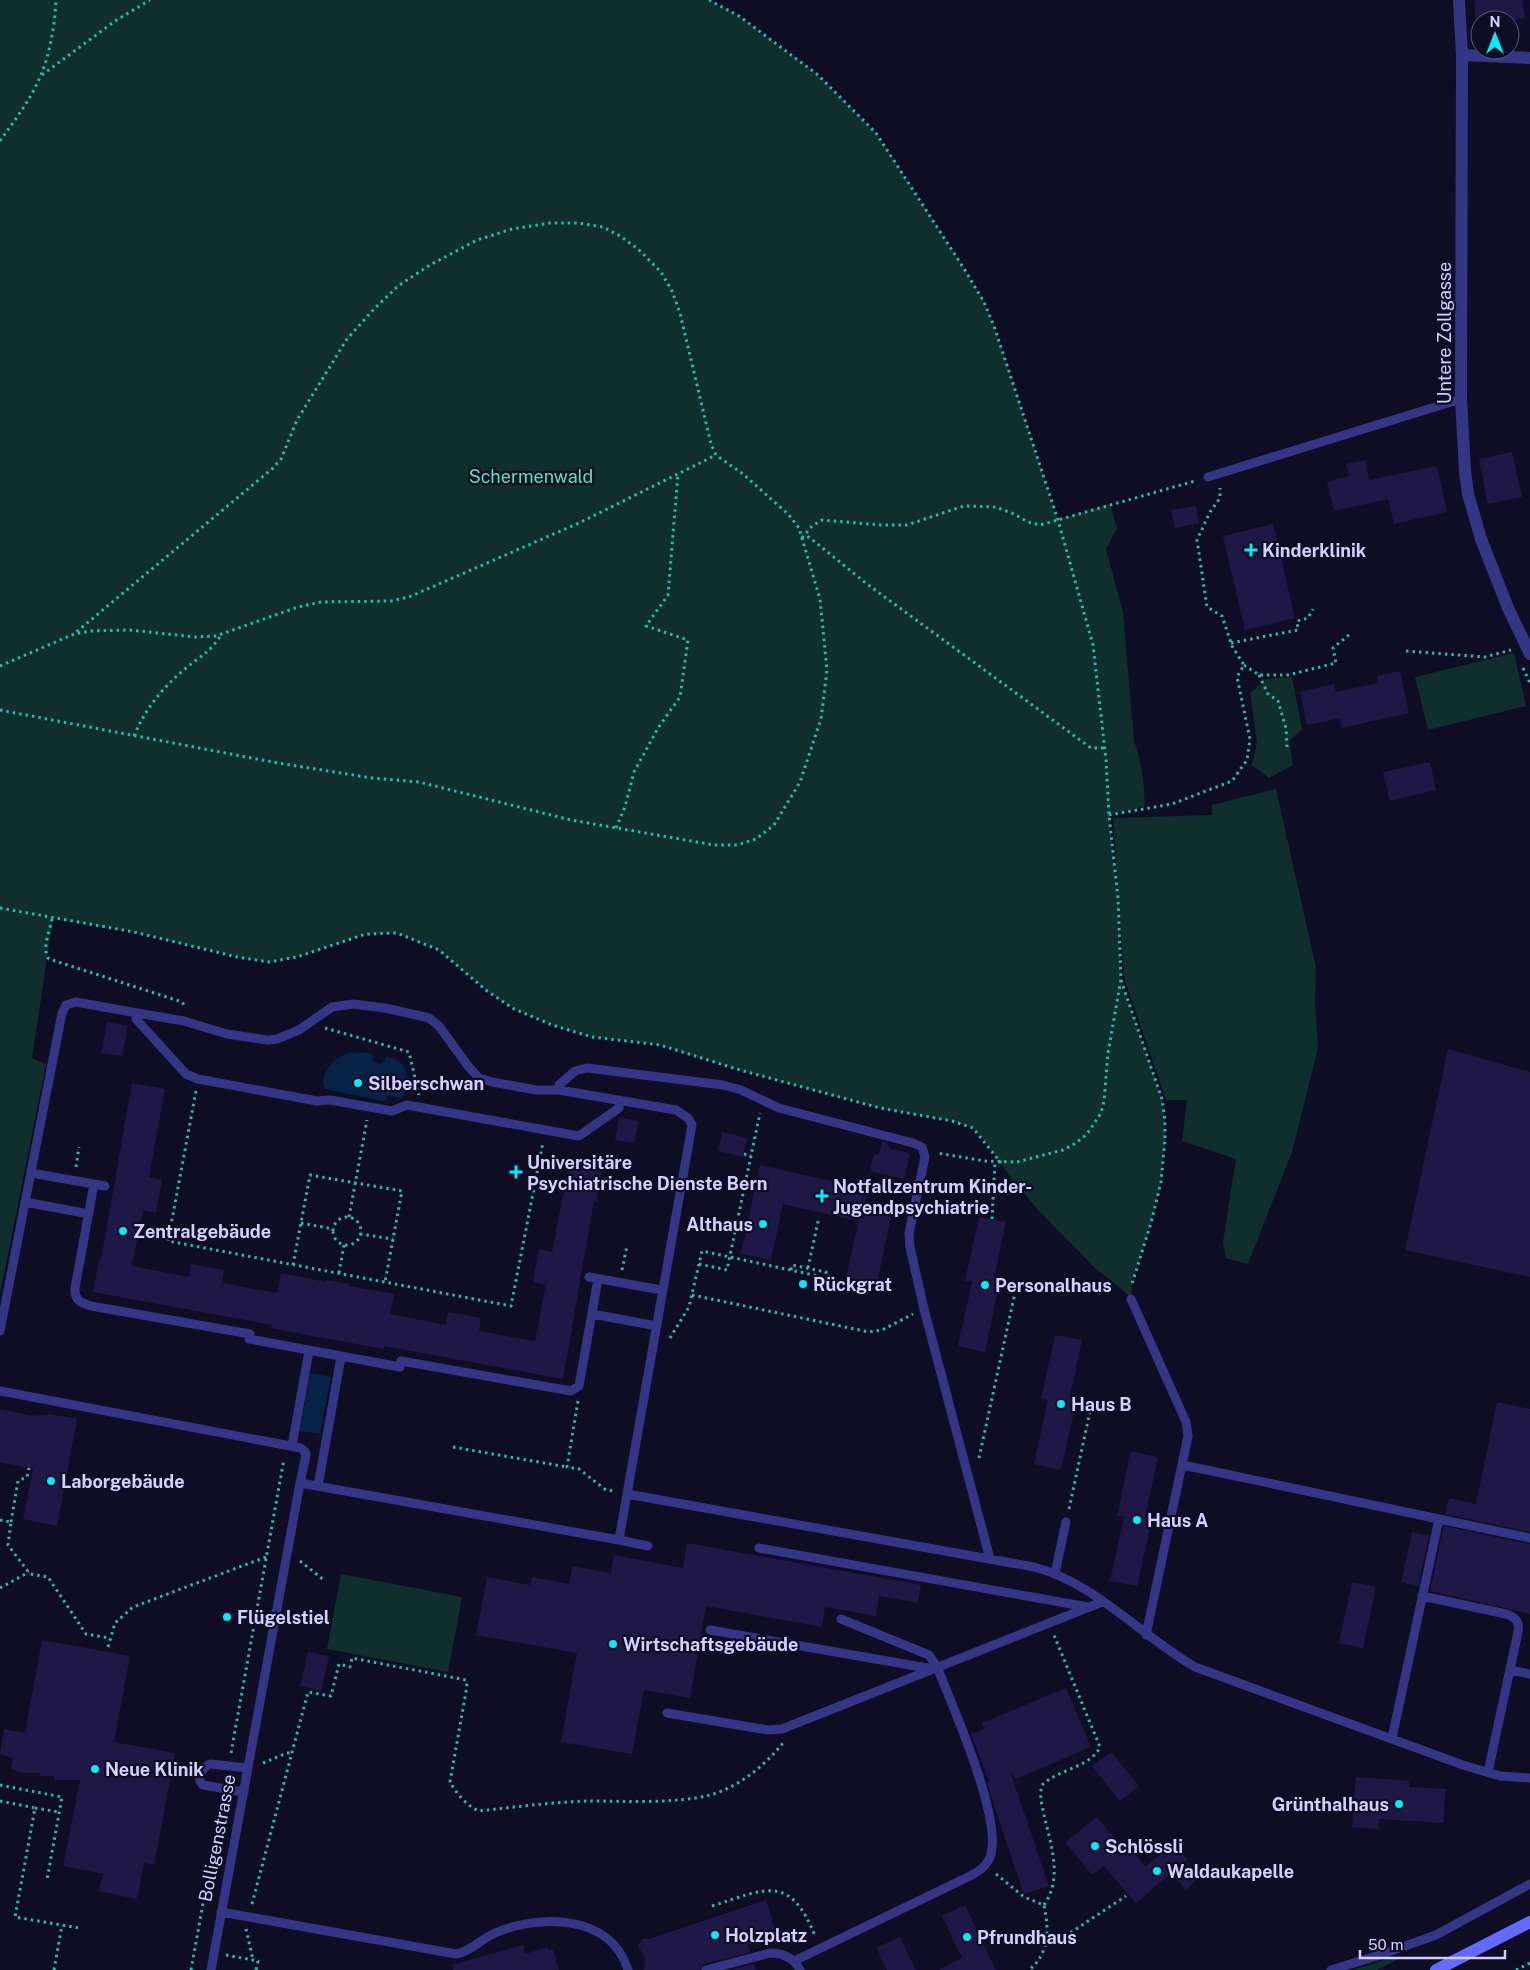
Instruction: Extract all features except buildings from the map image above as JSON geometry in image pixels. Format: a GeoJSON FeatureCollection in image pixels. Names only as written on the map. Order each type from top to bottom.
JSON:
{"type":"FeatureCollection","features":[{"type":"Feature","properties":{"kind":"main road"},"geometry":{"type":"LineString","coordinates":[[1436,1970],[1530,1922]]}},
{"type":"Feature","properties":{"kind":"street","name":"Untere Zollgasse"},"geometry":{"type":"LineString","coordinates":[[1459,0],[1462,55],[1460,399],[1463,457],[1468,494],[1481,539],[1508,608],[1528,650]]}},
{"type":"Feature","properties":{"kind":"street"},"geometry":{"type":"LineString","coordinates":[[1462,55],[1530,58]]}},
{"type":"Feature","properties":{"kind":"lane"},"geometry":{"type":"LineString","coordinates":[[1208,477],[1460,399]]}},
{"type":"Feature","properties":{"kind":"lane"},"geometry":{"type":"LineString","coordinates":[[0,1331],[64,1007],[68,1003],[76,1002],[137,1013],[193,1024],[227,1034],[267,1040],[288,1036],[332,1007],[343,1004],[367,1005],[429,1018],[439,1026],[479,1078],[536,1090],[559,1090],[676,1110],[688,1118],[692,1126],[619,1540]]}},
{"type":"Feature","properties":{"kind":"lane"},"geometry":{"type":"LineString","coordinates":[[137,1013],[136,1019],[186,1074],[317,1101],[330,1100],[392,1111],[407,1105],[579,1136],[619,1108],[620,1100]]}},
{"type":"Feature","properties":{"kind":"lane"},"geometry":{"type":"LineString","coordinates":[[559,1090],[560,1085],[575,1071],[587,1068],[723,1085],[740,1090],[779,1108],[913,1143],[924,1150],[925,1156],[909,1239],[924,1309],[990,1559]]}},
{"type":"Feature","properties":{"kind":"lane"},"geometry":{"type":"LineString","coordinates":[[37,1174],[105,1186]]}},
{"type":"Feature","properties":{"kind":"lane"},"geometry":{"type":"LineString","coordinates":[[94,1184],[75,1288],[78,1300],[83,1304],[250,1334],[249,1340],[400,1367],[401,1362],[571,1391],[579,1386],[598,1279]]}},
{"type":"Feature","properties":{"kind":"lane"},"geometry":{"type":"LineString","coordinates":[[24,1202],[89,1214]]}},
{"type":"Feature","properties":{"kind":"lane"},"geometry":{"type":"LineString","coordinates":[[588,1277],[656,1289]]}},
{"type":"Feature","properties":{"kind":"lane"},"geometry":{"type":"LineString","coordinates":[[1131,1299],[1186,1422],[1188,1436],[1146,1635]]}},
{"type":"Feature","properties":{"kind":"lane"},"geometry":{"type":"LineString","coordinates":[[592,1314],[657,1326]]}},
{"type":"Feature","properties":{"kind":"lane"},"geometry":{"type":"LineString","coordinates":[[0,1391],[289,1446],[309,1351]]}},
{"type":"Feature","properties":{"kind":"lane"},"geometry":{"type":"LineString","coordinates":[[318,1486],[341,1357]]}},
{"type":"Feature","properties":{"kind":"lane","name":"Bolligenstrasse"},"geometry":{"type":"LineString","coordinates":[[211,1970],[305,1452],[301,1448],[289,1446]]}},
{"type":"Feature","properties":{"kind":"lane"},"geometry":{"type":"LineString","coordinates":[[1183,1465],[1530,1538]]}},
{"type":"Feature","properties":{"kind":"lane"},"geometry":{"type":"LineString","coordinates":[[300,1483],[648,1546]]}},
{"type":"Feature","properties":{"kind":"lane"},"geometry":{"type":"LineString","coordinates":[[627,1494],[1034,1567],[1055,1573],[1078,1584],[1174,1655],[1195,1667],[1488,1772],[1514,1778],[1530,1778]]}},
{"type":"Feature","properties":{"kind":"lane"},"geometry":{"type":"LineString","coordinates":[[1392,1738],[1439,1519]]}},
{"type":"Feature","properties":{"kind":"lane"},"geometry":{"type":"LineString","coordinates":[[1055,1573],[1066,1522]]}},
{"type":"Feature","properties":{"kind":"lane"},"geometry":{"type":"LineString","coordinates":[[759,1548],[1088,1608]]}},
{"type":"Feature","properties":{"kind":"lane"},"geometry":{"type":"LineString","coordinates":[[1422,1596],[1514,1618],[1518,1622],[1519,1628],[1488,1772]]}},
{"type":"Feature","properties":{"kind":"lane"},"geometry":{"type":"LineString","coordinates":[[666,1713],[768,1730],[782,1729],[1102,1602]]}},
{"type":"Feature","properties":{"kind":"lane"},"geometry":{"type":"LineString","coordinates":[[794,1961],[968,1878],[986,1865],[991,1855],[993,1841],[989,1812],[976,1769],[929,1655],[841,1619]]}},
{"type":"Feature","properties":{"kind":"lane"},"geometry":{"type":"LineString","coordinates":[[710,1630],[935,1668]]}},
{"type":"Feature","properties":{"kind":"lane"},"geometry":{"type":"LineString","coordinates":[[1510,1670],[1530,1674]]}},
{"type":"Feature","properties":{"kind":"lane"},"geometry":{"type":"LineString","coordinates":[[244,1792],[203,1785],[200,1778],[208,1764],[248,1768]]}},
{"type":"Feature","properties":{"kind":"lane"},"geometry":{"type":"LineString","coordinates":[[1331,1970],[1436,1935],[1530,1884]]}},
{"type":"Feature","properties":{"kind":"lane"},"geometry":{"type":"LineString","coordinates":[[221,1912],[456,1954],[465,1952],[494,1934],[509,1929],[542,1922],[570,1923],[590,1929],[607,1938],[620,1953],[628,1970]]}},
{"type":"Feature","properties":{"kind":"lane"},"geometry":{"type":"LineString","coordinates":[[706,1970],[770,1953],[784,1954],[794,1961],[800,1970]]}},
{"type":"Feature","properties":{"kind":"path"},"geometry":{"type":"LineString","coordinates":[[0,141],[28,100],[41,75],[52,31],[56,0]]}},
{"type":"Feature","properties":{"kind":"path"},"geometry":{"type":"LineString","coordinates":[[41,75],[114,21],[150,0]]}},
{"type":"Feature","properties":{"kind":"path"},"geometry":{"type":"LineString","coordinates":[[709,0],[739,16],[818,75],[876,133],[984,302],[994,326],[1058,520],[1093,645],[1105,748],[1109,815],[1118,898],[1121,979],[1108,1053],[1101,1114],[1095,1124],[1076,1143],[1064,1150],[1030,1160],[1001,1163],[924,1150]]}},
{"type":"Feature","properties":{"kind":"path"},"geometry":{"type":"LineString","coordinates":[[0,666],[74,634],[273,468],[281,459],[301,414],[347,339],[398,286],[430,265],[477,240],[512,229],[550,223],[569,223],[603,227],[638,249],[662,272],[672,291],[680,313],[711,444],[716,455],[743,474],[788,514],[799,528],[820,599],[827,670],[821,719],[800,782],[774,825],[756,839],[737,845],[714,845],[571,820],[419,782],[363,777],[0,710]]}},
{"type":"Feature","properties":{"kind":"path"},"geometry":{"type":"LineString","coordinates":[[74,634],[130,630],[195,637],[222,634],[298,606],[321,602],[391,601],[409,597],[578,523],[716,455]]}},
{"type":"Feature","properties":{"kind":"path"},"geometry":{"type":"LineString","coordinates":[[616,828],[625,807],[634,772],[658,728],[680,696],[688,640],[646,626],[668,594],[678,473]]}},
{"type":"Feature","properties":{"kind":"path"},"geometry":{"type":"LineString","coordinates":[[1219,474],[1220,498],[1210,512],[1197,540],[1207,607],[1222,616],[1231,643],[1244,665],[1259,675],[1268,694],[1278,701],[1286,728],[1287,747]]}},
{"type":"Feature","properties":{"kind":"path"},"geometry":{"type":"LineString","coordinates":[[802,539],[812,526],[822,520],[881,525],[907,525],[964,506],[996,507],[1028,522],[1040,525],[1208,477]]}},
{"type":"Feature","properties":{"kind":"path"},"geometry":{"type":"LineString","coordinates":[[802,539],[809,537],[867,584],[1091,748],[1105,748]]}},
{"type":"Feature","properties":{"kind":"path"},"geometry":{"type":"LineString","coordinates":[[1231,643],[1298,630],[1297,621],[1308,618],[1313,609]]}},
{"type":"Feature","properties":{"kind":"path"},"geometry":{"type":"LineString","coordinates":[[134,736],[142,716],[163,691],[186,668],[212,649],[222,634]]}},
{"type":"Feature","properties":{"kind":"path"},"geometry":{"type":"LineString","coordinates":[[1259,675],[1288,674],[1336,664],[1333,648],[1350,634]]}},
{"type":"Feature","properties":{"kind":"path"},"geometry":{"type":"LineString","coordinates":[[1406,651],[1485,657],[1528,650]]}},
{"type":"Feature","properties":{"kind":"path"},"geometry":{"type":"LineString","coordinates":[[1109,815],[1172,804],[1232,781],[1247,760],[1250,739],[1237,677],[1244,665]]}},
{"type":"Feature","properties":{"kind":"path"},"geometry":{"type":"LineString","coordinates":[[0,908],[52,919],[134,932],[237,957],[268,962],[297,957],[366,934],[397,933],[439,950],[487,991],[514,1009],[552,1025],[592,1037],[660,1046],[880,1108],[952,1121],[973,1128],[1001,1163]]}},
{"type":"Feature","properties":{"kind":"path"},"geometry":{"type":"LineString","coordinates":[[52,919],[45,954],[49,959],[182,1002],[193,1018],[193,1024]]}},
{"type":"Feature","properties":{"kind":"path"},"geometry":{"type":"LineString","coordinates":[[1121,979],[1162,1099],[1165,1120],[1165,1147],[1161,1182],[1151,1223],[1132,1281],[1131,1299]]}},
{"type":"Feature","properties":{"kind":"path"},"geometry":{"type":"LineString","coordinates":[[311,1021],[315,1025],[410,1052],[421,1102],[420,1107]]}},
{"type":"Feature","properties":{"kind":"path"},"geometry":{"type":"LineString","coordinates":[[198,1078],[168,1241],[511,1306],[545,1130]]}},
{"type":"Feature","properties":{"kind":"path"},"geometry":{"type":"LineString","coordinates":[[699,1264],[727,1270],[762,1100]]}},
{"type":"Feature","properties":{"kind":"path"},"geometry":{"type":"LineString","coordinates":[[349,1217],[370,1107]]}},
{"type":"Feature","properties":{"kind":"path"},"geometry":{"type":"LineString","coordinates":[[73,1180],[79,1147]]}},
{"type":"Feature","properties":{"kind":"path"},"geometry":{"type":"LineString","coordinates":[[744,1154],[751,1156]]}},
{"type":"Feature","properties":{"kind":"path"},"geometry":{"type":"LineString","coordinates":[[992,1219],[995,1162]]}},
{"type":"Feature","properties":{"kind":"path"},"geometry":{"type":"LineString","coordinates":[[293,1265],[310,1175],[355,1183],[402,1192],[385,1282]]}},
{"type":"Feature","properties":{"kind":"path"},"geometry":{"type":"LineString","coordinates":[[349,1217],[358,1223],[360,1234],[354,1243],[344,1245],[335,1239],[333,1229],[340,1219],[349,1217]]}},
{"type":"Feature","properties":{"kind":"path"},"geometry":{"type":"LineString","coordinates":[[808,1268],[819,1217]]}},
{"type":"Feature","properties":{"kind":"path"},"geometry":{"type":"LineString","coordinates":[[301,1223],[333,1229]]}},
{"type":"Feature","properties":{"kind":"path"},"geometry":{"type":"LineString","coordinates":[[360,1234],[393,1239]]}},
{"type":"Feature","properties":{"kind":"path"},"geometry":{"type":"LineString","coordinates":[[339,1273],[344,1245]]}},
{"type":"Feature","properties":{"kind":"path"},"geometry":{"type":"LineString","coordinates":[[620,1283],[627,1246]]}},
{"type":"Feature","properties":{"kind":"path"},"geometry":{"type":"LineString","coordinates":[[669,1338],[689,1307],[702,1251],[860,1285]]}},
{"type":"Feature","properties":{"kind":"path"},"geometry":{"type":"LineString","coordinates":[[791,1270],[792,1265],[826,1272],[825,1278]]}},
{"type":"Feature","properties":{"kind":"path"},"geometry":{"type":"LineString","coordinates":[[978,1460],[1016,1288]]}},
{"type":"Feature","properties":{"kind":"path"},"geometry":{"type":"LineString","coordinates":[[692,1295],[869,1332],[882,1330],[924,1309]]}},
{"type":"Feature","properties":{"kind":"path"},"geometry":{"type":"LineString","coordinates":[[567,1467],[580,1394],[579,1386]]}},
{"type":"Feature","properties":{"kind":"path"},"geometry":{"type":"LineString","coordinates":[[1066,1522],[1092,1402]]}},
{"type":"Feature","properties":{"kind":"path"},"geometry":{"type":"LineString","coordinates":[[228,1766],[266,1556],[289,1446]]}},
{"type":"Feature","properties":{"kind":"path"},"geometry":{"type":"LineString","coordinates":[[453,1447],[580,1469],[606,1490]]}},
{"type":"Feature","properties":{"kind":"path"},"geometry":{"type":"LineString","coordinates":[[28,1468],[27,1477],[18,1481],[8,1545],[29,1572],[48,1577],[86,1634],[109,1638]]}},
{"type":"Feature","properties":{"kind":"path"},"geometry":{"type":"LineString","coordinates":[[0,1520],[11,1522]]}},
{"type":"Feature","properties":{"kind":"path"},"geometry":{"type":"LineString","coordinates":[[288,1552],[325,1581]]}},
{"type":"Feature","properties":{"kind":"path"},"geometry":{"type":"LineString","coordinates":[[108,1647],[109,1638],[116,1622],[136,1606],[266,1556]]}},
{"type":"Feature","properties":{"kind":"path"},"geometry":{"type":"LineString","coordinates":[[0,1588],[29,1572]]}},
{"type":"Feature","properties":{"kind":"path"},"geometry":{"type":"LineString","coordinates":[[1029,1970],[1038,1961],[1047,1941],[1047,1922],[1044,1905],[1049,1898],[1055,1870],[1040,1792],[1042,1785],[1048,1779],[1086,1760],[1098,1751],[1100,1747],[1049,1623]]}},
{"type":"Feature","properties":{"kind":"path"},"geometry":{"type":"LineString","coordinates":[[253,1960],[246,1927],[248,1917],[256,1895],[308,1692],[331,1696],[339,1664],[350,1667],[352,1658],[466,1680],[467,1686],[450,1782],[473,1809],[479,1811],[553,1802],[659,1800],[710,1795],[732,1786],[752,1774],[776,1752],[802,1720]]}},
{"type":"Feature","properties":{"kind":"path"},"geometry":{"type":"LineString","coordinates":[[248,1768],[287,1753],[292,1753]]}},
{"type":"Feature","properties":{"kind":"path"},"geometry":{"type":"LineString","coordinates":[[0,1785],[62,1797],[47,1880]]}},
{"type":"Feature","properties":{"kind":"path"},"geometry":{"type":"LineString","coordinates":[[206,1884],[224,1788]]}},
{"type":"Feature","properties":{"kind":"path"},"geometry":{"type":"LineString","coordinates":[[0,1801],[59,1812]]}},
{"type":"Feature","properties":{"kind":"path"},"geometry":{"type":"LineString","coordinates":[[35,1808],[15,1917],[79,1928]]}},
{"type":"Feature","properties":{"kind":"path"},"geometry":{"type":"LineString","coordinates":[[986,1865],[1024,1897],[1044,1905]]}},
{"type":"Feature","properties":{"kind":"path"},"geometry":{"type":"LineString","coordinates":[[712,1906],[760,1890],[770,1890],[784,1894],[792,1898],[802,1908],[820,1948]]}},
{"type":"Feature","properties":{"kind":"path"},"geometry":{"type":"LineString","coordinates":[[1047,1941],[1058,1941],[1126,1896]]}},
{"type":"Feature","properties":{"kind":"path"},"geometry":{"type":"LineString","coordinates":[[190,1970],[204,1898]]}},
{"type":"Feature","properties":{"kind":"path"},"geometry":{"type":"LineString","coordinates":[[54,1970],[62,1925]]}},
{"type":"Feature","properties":{"kind":"path"},"geometry":{"type":"LineString","coordinates":[[214,1953],[258,1961],[256,1970]]}},
{"type":"Feature","properties":{"kind":"path"},"geometry":{"type":"LineString","coordinates":[[1516,1970],[1530,1963]]}},
{"type":"Feature","properties":{"kind":"green space","name":"Schermenwald"},"geometry":{"type":"Polygon","coordinates":[[[0,0],[709,0],[739,16],[818,75],[876,133],[984,302],[994,326],[1058,520],[1110,504],[1117,528],[1106,549],[1123,612],[1134,741],[1142,773],[1145,806],[1109,815],[1118,898],[1121,979],[1162,1099],[1165,1120],[1161,1182],[1151,1223],[1132,1281],[1131,1299],[1095,1268],[1038,1210],[973,1128],[952,1121],[879,1108],[740,1070],[660,1045],[592,1037],[552,1025],[514,1009],[487,991],[439,950],[397,933],[366,934],[297,957],[269,962],[237,957],[134,932],[53,919],[32,1058],[46,1064],[0,1294],[0,0]]]}},
{"type":"Feature","properties":{"kind":"green space"},"geometry":{"type":"Polygon","coordinates":[[[1514,653],[1526,706],[1428,730],[1415,677],[1514,653]]]}},
{"type":"Feature","properties":{"kind":"green space"},"geometry":{"type":"Polygon","coordinates":[[[1292,677],[1302,729],[1289,741],[1293,765],[1269,778],[1252,765],[1257,742],[1250,693],[1267,679],[1292,677]]]}},
{"type":"Feature","properties":{"kind":"green space"},"geometry":{"type":"Polygon","coordinates":[[[1276,789],[1316,968],[1315,999],[1318,1048],[1292,1152],[1248,1264],[1226,1258],[1223,1242],[1236,1159],[1182,1141],[1187,1100],[1166,1100],[1124,978],[1113,818],[1212,815],[1212,805],[1276,789]]]}},
{"type":"Feature","properties":{"kind":"green space"},"geometry":{"type":"Polygon","coordinates":[[[341,1574],[462,1597],[448,1672],[327,1649],[341,1574]]]}},
{"type":"Feature","properties":{"kind":"green space"},"geometry":{"type":"Polygon","coordinates":[[[1390,1958],[1397,1958],[1397,1960],[1377,1970],[1353,1970],[1390,1958]]]}},
{"type":"Feature","properties":{"kind":"water"},"geometry":{"type":"Polygon","coordinates":[[[356,1052],[373,1054],[373,1060],[378,1064],[385,1061],[386,1056],[401,1063],[404,1066],[408,1080],[405,1095],[402,1098],[388,1096],[383,1101],[325,1089],[323,1084],[325,1074],[331,1065],[337,1058],[356,1052]]]}},
{"type":"Feature","properties":{"kind":"water"},"geometry":{"type":"Polygon","coordinates":[[[310,1373],[331,1377],[320,1434],[300,1431],[310,1373]]]}},
{"type":"Feature","properties":{"kind":"place","name":"Kinderklinik"},"geometry":{"type":"Point","coordinates":[1251,550]}},
{"type":"Feature","properties":{"kind":"place","name":"Silberschwan"},"geometry":{"type":"Point","coordinates":[358,1083]}},
{"type":"Feature","properties":{"kind":"place","name":"Universitäre Psychiatrische Dienste Bern"},"geometry":{"type":"Point","coordinates":[516,1172]}},
{"type":"Feature","properties":{"kind":"place","name":"Notfallzentrum Kinder- Jugendpsychiatrie"},"geometry":{"type":"Point","coordinates":[822,1196]}},
{"type":"Feature","properties":{"kind":"place","name":"Althaus"},"geometry":{"type":"Point","coordinates":[763,1224]}},
{"type":"Feature","properties":{"kind":"place","name":"Zentralgebäude"},"geometry":{"type":"Point","coordinates":[123,1231]}},
{"type":"Feature","properties":{"kind":"place","name":"Rückgrat"},"geometry":{"type":"Point","coordinates":[803,1284]}},
{"type":"Feature","properties":{"kind":"place","name":"Personalhaus"},"geometry":{"type":"Point","coordinates":[985,1285]}},
{"type":"Feature","properties":{"kind":"place","name":"Haus B"},"geometry":{"type":"Point","coordinates":[1061,1404]}},
{"type":"Feature","properties":{"kind":"place","name":"Laborgebäude"},"geometry":{"type":"Point","coordinates":[51,1481]}},
{"type":"Feature","properties":{"kind":"place","name":"Haus A"},"geometry":{"type":"Point","coordinates":[1137,1520]}},
{"type":"Feature","properties":{"kind":"place","name":"Flügelstiel"},"geometry":{"type":"Point","coordinates":[227,1617]}},
{"type":"Feature","properties":{"kind":"place","name":"Wirtschaftsgebäude"},"geometry":{"type":"Point","coordinates":[613,1644]}},
{"type":"Feature","properties":{"kind":"place","name":"Neue Klinik"},"geometry":{"type":"Point","coordinates":[95,1769]}},
{"type":"Feature","properties":{"kind":"place","name":"Grünthalhaus"},"geometry":{"type":"Point","coordinates":[1399,1804]}},
{"type":"Feature","properties":{"kind":"place","name":"Schlössli"},"geometry":{"type":"Point","coordinates":[1095,1846]}},
{"type":"Feature","properties":{"kind":"place","name":"Waldaukapelle"},"geometry":{"type":"Point","coordinates":[1157,1871]}},
{"type":"Feature","properties":{"kind":"place","name":"Holzplatz"},"geometry":{"type":"Point","coordinates":[715,1935]}},
{"type":"Feature","properties":{"kind":"place","name":"Pfrundhaus"},"geometry":{"type":"Point","coordinates":[967,1937]}}]}
